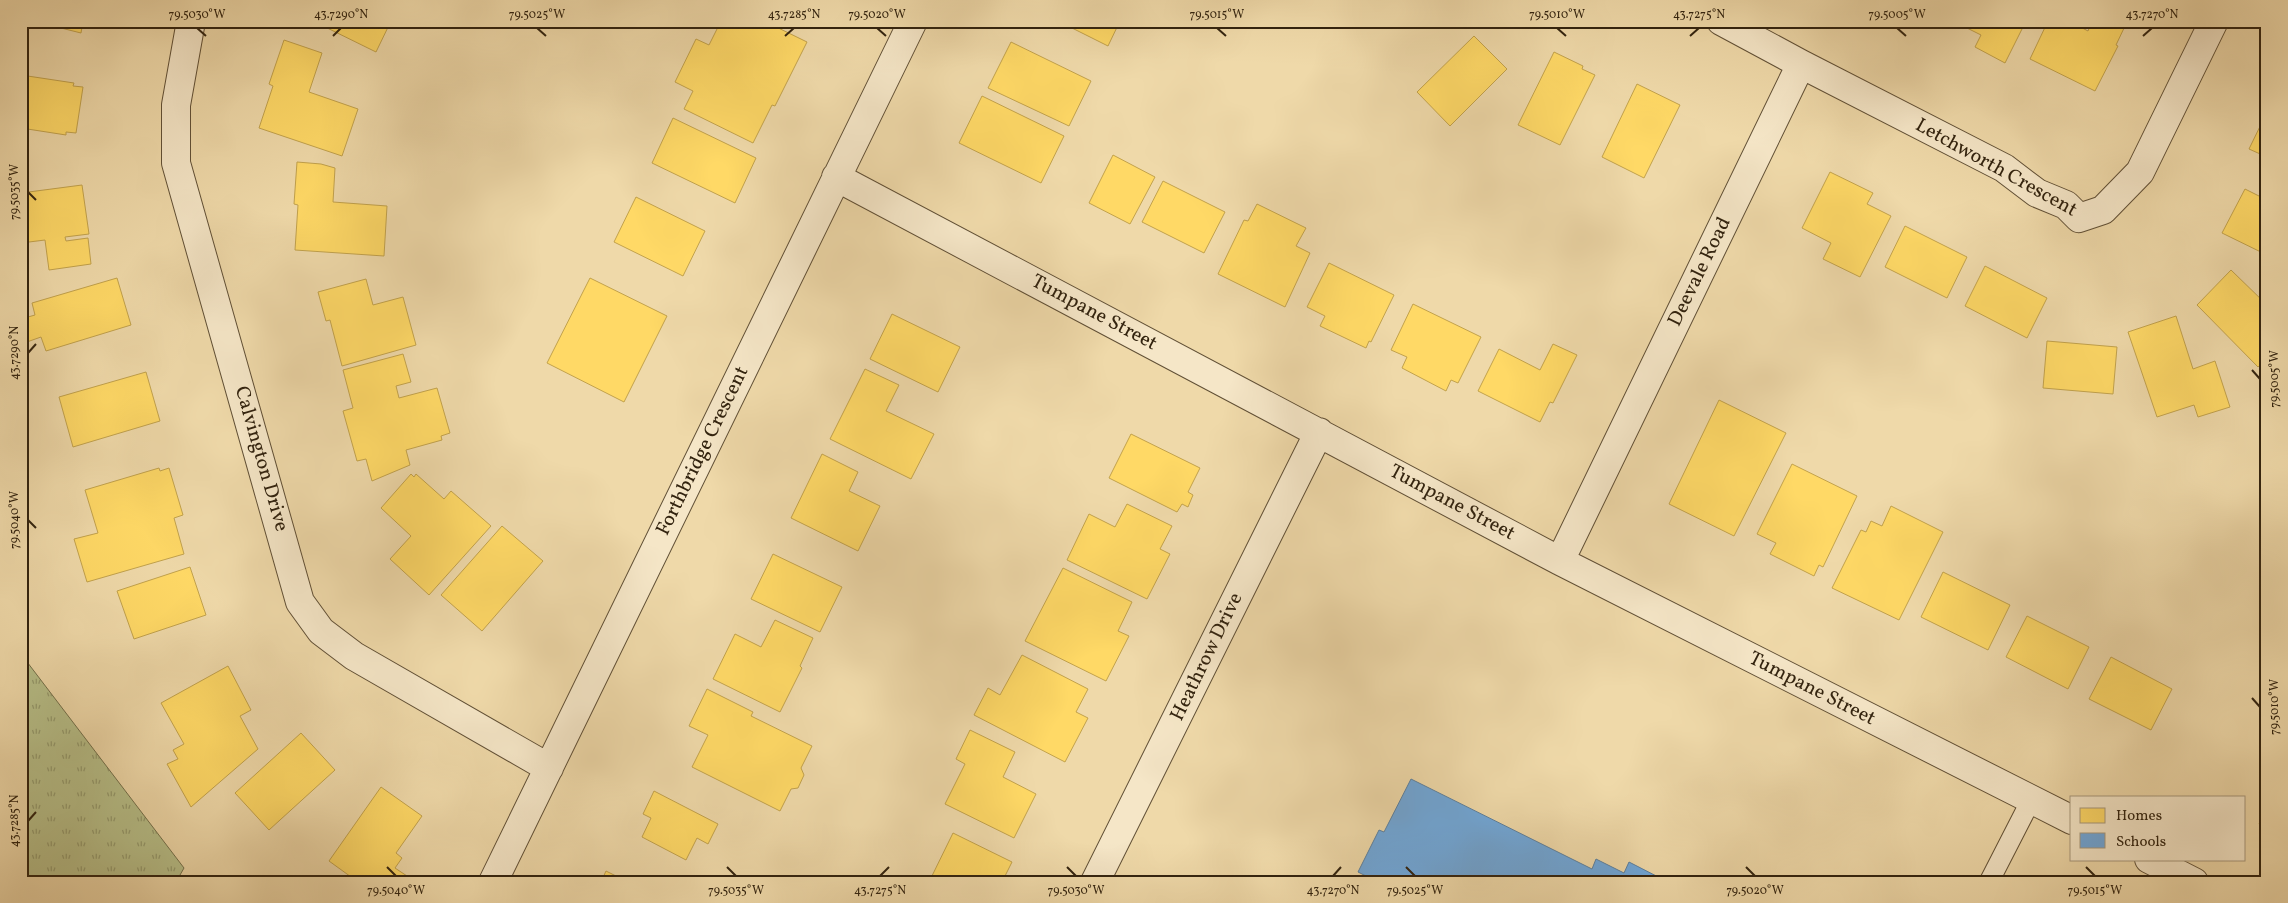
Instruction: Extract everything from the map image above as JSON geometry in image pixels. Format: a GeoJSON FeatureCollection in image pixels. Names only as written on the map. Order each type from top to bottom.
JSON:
{"type":"FeatureCollection","features":[{"type":"Feature","properties":{"kind":"street","name":"Calvington Drive"},"geometry":{"type":"LineString","coordinates":[[191,21],[176,105],[176,163],[300,602],[321,631],[354,656],[549,768]]}},
{"type":"Feature","properties":{"kind":"street","name":"Forthbridge Crescent"},"geometry":{"type":"LineString","coordinates":[[493,882],[836,177],[914,21]]}},
{"type":"Feature","properties":{"kind":"street"},"geometry":{"type":"LineString","coordinates":[[1721,21],[1801,64]]}},
{"type":"Feature","properties":{"kind":"street","name":"Letchworth Crescent"},"geometry":{"type":"LineString","coordinates":[[1801,64],[2004,168],[2037,193],[2066,205],[2078,218],[2104,210],[2140,172],[2214,21]]}},
{"type":"Feature","properties":{"kind":"street","name":"Deevale Road"},"geometry":{"type":"LineString","coordinates":[[1560,561],[1801,64]]}},
{"type":"Feature","properties":{"kind":"street","name":"Tumpane Street"},"geometry":{"type":"LineString","coordinates":[[836,177],[1560,561],[2070,819]]}},
{"type":"Feature","properties":{"kind":"street","name":"Heathrow Drive"},"geometry":{"type":"LineString","coordinates":[[1095,882],[1319,432]]}},
{"type":"Feature","properties":{"kind":"street"},"geometry":{"type":"LineString","coordinates":[[2151,860],[2194,882]]}},
{"type":"Feature","properties":{"kind":"lane"},"geometry":{"type":"LineString","coordinates":[[1988,882],[2032,800]]}},
{"type":"Feature","properties":{"kind":"green space"},"geometry":{"type":"Polygon","coordinates":[[[21,654],[184,868],[176,882],[21,882],[21,654]]]}},
{"type":"Feature","properties":{"kind":"building: Homes"},"geometry":{"type":"Polygon","coordinates":[[[33,21],[83,21],[81,33],[33,21]]]}},
{"type":"Feature","properties":{"kind":"building: Homes"},"geometry":{"type":"Polygon","coordinates":[[[313,21],[391,21],[376,52],[313,21]]]}},
{"type":"Feature","properties":{"kind":"building: Homes"},"geometry":{"type":"Polygon","coordinates":[[[721,21],[764,21],[807,42],[775,106],[772,105],[753,143],[684,109],[693,91],[675,82],[696,39],[709,45],[721,21]]]}},
{"type":"Feature","properties":{"kind":"building: Homes"},"geometry":{"type":"Polygon","coordinates":[[[1058,21],[1120,21],[1108,46],[1058,21]]]}},
{"type":"Feature","properties":{"kind":"building: Homes"},"geometry":{"type":"Polygon","coordinates":[[[1953,21],[2026,21],[2005,63],[1975,47],[1981,35],[1953,21]]]}},
{"type":"Feature","properties":{"kind":"building: Homes"},"geometry":{"type":"Polygon","coordinates":[[[2048,21],[2069,21],[2088,31],[2092,21],[2117,21],[2125,26],[2116,45],[2118,46],[2095,91],[2030,59],[2048,21]]]}},
{"type":"Feature","properties":{"kind":"building: Homes"},"geometry":{"type":"Polygon","coordinates":[[[1474,36],[1507,69],[1450,126],[1417,92],[1474,36]]]}},
{"type":"Feature","properties":{"kind":"building: Homes"},"geometry":{"type":"Polygon","coordinates":[[[284,40],[322,53],[309,92],[358,109],[342,156],[259,128],[273,86],[269,84],[284,40]]]}},
{"type":"Feature","properties":{"kind":"building: Homes"},"geometry":{"type":"Polygon","coordinates":[[[1011,42],[1091,81],[1069,126],[988,88],[1011,42]]]}},
{"type":"Feature","properties":{"kind":"building: Homes"},"geometry":{"type":"Polygon","coordinates":[[[1554,52],[1583,66],[1582,69],[1595,75],[1560,145],[1518,125],[1554,52]]]}},
{"type":"Feature","properties":{"kind":"building: Homes"},"geometry":{"type":"Polygon","coordinates":[[[21,75],[74,83],[73,86],[83,87],[76,133],[66,132],[66,135],[21,128],[21,75]]]}},
{"type":"Feature","properties":{"kind":"building: Homes"},"geometry":{"type":"Polygon","coordinates":[[[1637,84],[1680,105],[1644,178],[1602,157],[1637,84]]]}},
{"type":"Feature","properties":{"kind":"building: Homes"},"geometry":{"type":"Polygon","coordinates":[[[982,96],[1064,136],[1041,183],[959,143],[982,96]]]}},
{"type":"Feature","properties":{"kind":"building: Homes"},"geometry":{"type":"Polygon","coordinates":[[[2267,112],[2267,157],[2249,149],[2267,112]]]}},
{"type":"Feature","properties":{"kind":"building: Homes"},"geometry":{"type":"Polygon","coordinates":[[[673,118],[756,158],[735,203],[652,163],[673,118]]]}},
{"type":"Feature","properties":{"kind":"building: Homes"},"geometry":{"type":"Polygon","coordinates":[[[1113,155],[1155,177],[1130,224],[1089,203],[1113,155]]]}},
{"type":"Feature","properties":{"kind":"building: Homes"},"geometry":{"type":"Polygon","coordinates":[[[297,162],[321,164],[335,168],[333,202],[387,206],[384,256],[295,250],[298,205],[294,204],[297,162]]]}},
{"type":"Feature","properties":{"kind":"building: Homes"},"geometry":{"type":"Polygon","coordinates":[[[1830,172],[1873,193],[1867,204],[1891,216],[1860,277],[1823,259],[1831,243],[1802,228],[1830,172]]]}},
{"type":"Feature","properties":{"kind":"building: Homes"},"geometry":{"type":"Polygon","coordinates":[[[1163,181],[1225,212],[1204,253],[1142,222],[1163,181]]]}},
{"type":"Feature","properties":{"kind":"building: Homes"},"geometry":{"type":"Polygon","coordinates":[[[82,185],[89,234],[65,237],[66,241],[88,238],[91,264],[49,270],[45,240],[21,243],[21,193],[82,185]]]}},
{"type":"Feature","properties":{"kind":"building: Homes"},"geometry":{"type":"Polygon","coordinates":[[[2245,189],[2267,200],[2267,255],[2222,233],[2245,189]]]}},
{"type":"Feature","properties":{"kind":"building: Homes"},"geometry":{"type":"Polygon","coordinates":[[[636,197],[705,231],[683,276],[614,242],[636,197]]]}},
{"type":"Feature","properties":{"kind":"building: Homes"},"geometry":{"type":"Polygon","coordinates":[[[1257,204],[1306,228],[1296,246],[1310,253],[1285,307],[1218,274],[1244,220],[1248,221],[1257,204]]]}},
{"type":"Feature","properties":{"kind":"building: Homes"},"geometry":{"type":"Polygon","coordinates":[[[1905,226],[1967,257],[1947,298],[1885,267],[1905,226]]]}},
{"type":"Feature","properties":{"kind":"building: Homes"},"geometry":{"type":"Polygon","coordinates":[[[1329,263],[1394,295],[1371,342],[1369,341],[1366,348],[1320,326],[1325,316],[1307,307],[1329,263]]]}},
{"type":"Feature","properties":{"kind":"building: Homes"},"geometry":{"type":"Polygon","coordinates":[[[1985,266],[2047,298],[2027,338],[1965,306],[1985,266]]]}},
{"type":"Feature","properties":{"kind":"building: Homes"},"geometry":{"type":"Polygon","coordinates":[[[2231,270],[2267,305],[2267,358],[2258,367],[2197,305],[2231,270]]]}},
{"type":"Feature","properties":{"kind":"building: Homes"},"geometry":{"type":"Polygon","coordinates":[[[117,278],[131,325],[46,351],[41,337],[24,343],[21,319],[35,315],[32,303],[117,278]]]}},
{"type":"Feature","properties":{"kind":"building: Homes"},"geometry":{"type":"Polygon","coordinates":[[[590,278],[667,316],[624,402],[547,363],[590,278]]]}},
{"type":"Feature","properties":{"kind":"building: Homes"},"geometry":{"type":"Polygon","coordinates":[[[366,279],[373,305],[403,297],[416,345],[342,366],[330,320],[326,321],[318,292],[366,279]]]}},
{"type":"Feature","properties":{"kind":"building: Homes"},"geometry":{"type":"Polygon","coordinates":[[[1413,304],[1481,337],[1458,383],[1451,380],[1446,391],[1402,368],[1407,357],[1391,350],[1413,304]]]}},
{"type":"Feature","properties":{"kind":"building: Homes"},"geometry":{"type":"Polygon","coordinates":[[[892,314],[960,347],[938,392],[870,359],[892,314]]]}},
{"type":"Feature","properties":{"kind":"building: Homes"},"geometry":{"type":"Polygon","coordinates":[[[2176,316],[2193,369],[2215,361],[2230,407],[2198,417],[2194,405],[2157,417],[2128,332],[2176,316]]]}},
{"type":"Feature","properties":{"kind":"building: Homes"},"geometry":{"type":"Polygon","coordinates":[[[2047,341],[2117,347],[2113,394],[2043,388],[2047,341]]]}},
{"type":"Feature","properties":{"kind":"building: Homes"},"geometry":{"type":"Polygon","coordinates":[[[1553,344],[1577,355],[1553,403],[1550,402],[1540,422],[1478,391],[1499,349],[1540,370],[1553,344]]]}},
{"type":"Feature","properties":{"kind":"building: Homes"},"geometry":{"type":"Polygon","coordinates":[[[403,354],[411,382],[396,386],[399,398],[437,388],[450,433],[441,436],[442,440],[406,450],[410,465],[372,481],[366,459],[357,461],[343,411],[353,408],[343,370],[403,354]]]}},
{"type":"Feature","properties":{"kind":"building: Homes"},"geometry":{"type":"Polygon","coordinates":[[[865,369],[899,385],[886,411],[934,434],[911,479],[830,439],[865,369]]]}},
{"type":"Feature","properties":{"kind":"building: Homes"},"geometry":{"type":"Polygon","coordinates":[[[146,372],[160,421],[73,447],[59,397],[146,372]]]}},
{"type":"Feature","properties":{"kind":"building: Homes"},"geometry":{"type":"Polygon","coordinates":[[[1719,400],[1786,433],[1734,536],[1669,504],[1719,400]]]}},
{"type":"Feature","properties":{"kind":"building: Homes"},"geometry":{"type":"Polygon","coordinates":[[[1131,434],[1200,468],[1188,492],[1193,495],[1188,507],[1182,504],[1177,512],[1109,478],[1131,434]]]}},
{"type":"Feature","properties":{"kind":"building: Homes"},"geometry":{"type":"Polygon","coordinates":[[[822,454],[858,472],[849,491],[880,506],[858,551],[791,518],[822,454]]]}},
{"type":"Feature","properties":{"kind":"building: Homes"},"geometry":{"type":"Polygon","coordinates":[[[1792,464],[1857,496],[1823,567],[1819,565],[1814,576],[1770,554],[1776,543],[1757,534],[1792,464]]]}},
{"type":"Feature","properties":{"kind":"building: Homes"},"geometry":{"type":"Polygon","coordinates":[[[159,468],[160,471],[169,468],[183,515],[174,518],[184,554],[87,582],[74,539],[98,533],[85,490],[159,468]]]}},
{"type":"Feature","properties":{"kind":"building: Homes"},"geometry":{"type":"Polygon","coordinates":[[[411,474],[414,477],[416,474],[444,499],[451,491],[491,526],[429,595],[390,559],[411,536],[381,508],[411,474]]]}},
{"type":"Feature","properties":{"kind":"building: Homes"},"geometry":{"type":"Polygon","coordinates":[[[1127,504],[1172,526],[1160,549],[1170,554],[1147,599],[1067,560],[1089,514],[1115,527],[1127,504]]]}},
{"type":"Feature","properties":{"kind":"building: Homes"},"geometry":{"type":"Polygon","coordinates":[[[1891,506],[1943,532],[1899,620],[1832,588],[1861,530],[1866,532],[1871,521],[1882,526],[1891,506]]]}},
{"type":"Feature","properties":{"kind":"building: Homes"},"geometry":{"type":"Polygon","coordinates":[[[502,526],[543,561],[482,631],[441,595],[502,526]]]}},
{"type":"Feature","properties":{"kind":"building: Homes"},"geometry":{"type":"Polygon","coordinates":[[[773,554],[842,587],[820,632],[751,599],[773,554]]]}},
{"type":"Feature","properties":{"kind":"building: Homes"},"geometry":{"type":"Polygon","coordinates":[[[190,567],[206,615],[134,639],[117,591],[190,567]]]}},
{"type":"Feature","properties":{"kind":"building: Homes"},"geometry":{"type":"Polygon","coordinates":[[[1063,568],[1132,602],[1118,631],[1129,636],[1106,681],[1025,641],[1063,568]]]}},
{"type":"Feature","properties":{"kind":"building: Homes"},"geometry":{"type":"Polygon","coordinates":[[[1943,572],[2010,605],[1988,650],[1921,617],[1943,572]]]}},
{"type":"Feature","properties":{"kind":"building: Homes"},"geometry":{"type":"Polygon","coordinates":[[[2027,616],[2089,647],[2068,689],[2006,657],[2027,616]]]}},
{"type":"Feature","properties":{"kind":"building: Homes"},"geometry":{"type":"Polygon","coordinates":[[[775,620],[813,638],[800,666],[802,668],[780,712],[713,679],[735,634],[761,647],[775,620]]]}},
{"type":"Feature","properties":{"kind":"building: Homes"},"geometry":{"type":"Polygon","coordinates":[[[1022,655],[1088,689],[1076,712],[1088,718],[1065,762],[974,715],[988,688],[1000,695],[1022,655]]]}},
{"type":"Feature","properties":{"kind":"building: Homes"},"geometry":{"type":"Polygon","coordinates":[[[2111,657],[2172,689],[2151,730],[2089,699],[2111,657]]]}},
{"type":"Feature","properties":{"kind":"building: Homes"},"geometry":{"type":"Polygon","coordinates":[[[228,666],[251,710],[240,716],[258,749],[191,807],[167,764],[178,759],[173,750],[184,744],[161,703],[228,666]]]}},
{"type":"Feature","properties":{"kind":"building: Homes"},"geometry":{"type":"Polygon","coordinates":[[[707,689],[753,712],[751,716],[812,746],[801,768],[804,775],[798,788],[791,789],[780,811],[692,767],[708,735],[689,726],[707,689]]]}},
{"type":"Feature","properties":{"kind":"building: Homes"},"geometry":{"type":"Polygon","coordinates":[[[970,730],[1015,752],[1003,777],[1036,794],[1014,838],[945,804],[965,764],[956,759],[970,730]]]}},
{"type":"Feature","properties":{"kind":"building: Homes"},"geometry":{"type":"Polygon","coordinates":[[[301,733],[335,770],[269,830],[235,793],[301,733]]]}},
{"type":"Feature","properties":{"kind":"building: Homes"},"geometry":{"type":"Polygon","coordinates":[[[381,787],[422,816],[396,853],[402,858],[395,868],[416,882],[358,882],[329,861],[381,787]]]}},
{"type":"Feature","properties":{"kind":"building: Homes"},"geometry":{"type":"Polygon","coordinates":[[[654,791],[718,824],[708,844],[697,838],[686,860],[642,837],[651,818],[643,814],[654,791]]]}},
{"type":"Feature","properties":{"kind":"building: Homes"},"geometry":{"type":"Polygon","coordinates":[[[2267,808],[2267,828],[2259,824],[2267,808]]]}},
{"type":"Feature","properties":{"kind":"building: Homes"},"geometry":{"type":"Polygon","coordinates":[[[953,833],[1012,862],[1002,882],[929,882],[953,833]]]}},
{"type":"Feature","properties":{"kind":"building: Homes"},"geometry":{"type":"Polygon","coordinates":[[[606,871],[628,882],[601,882],[606,871]]]}},
{"type":"Feature","properties":{"kind":"building: Schools"},"geometry":{"type":"Polygon","coordinates":[[[1411,779],[1592,869],[1596,859],[1624,873],[1629,862],[1668,882],[1378,882],[1358,872],[1379,830],[1384,832],[1411,779]]]}}]}
